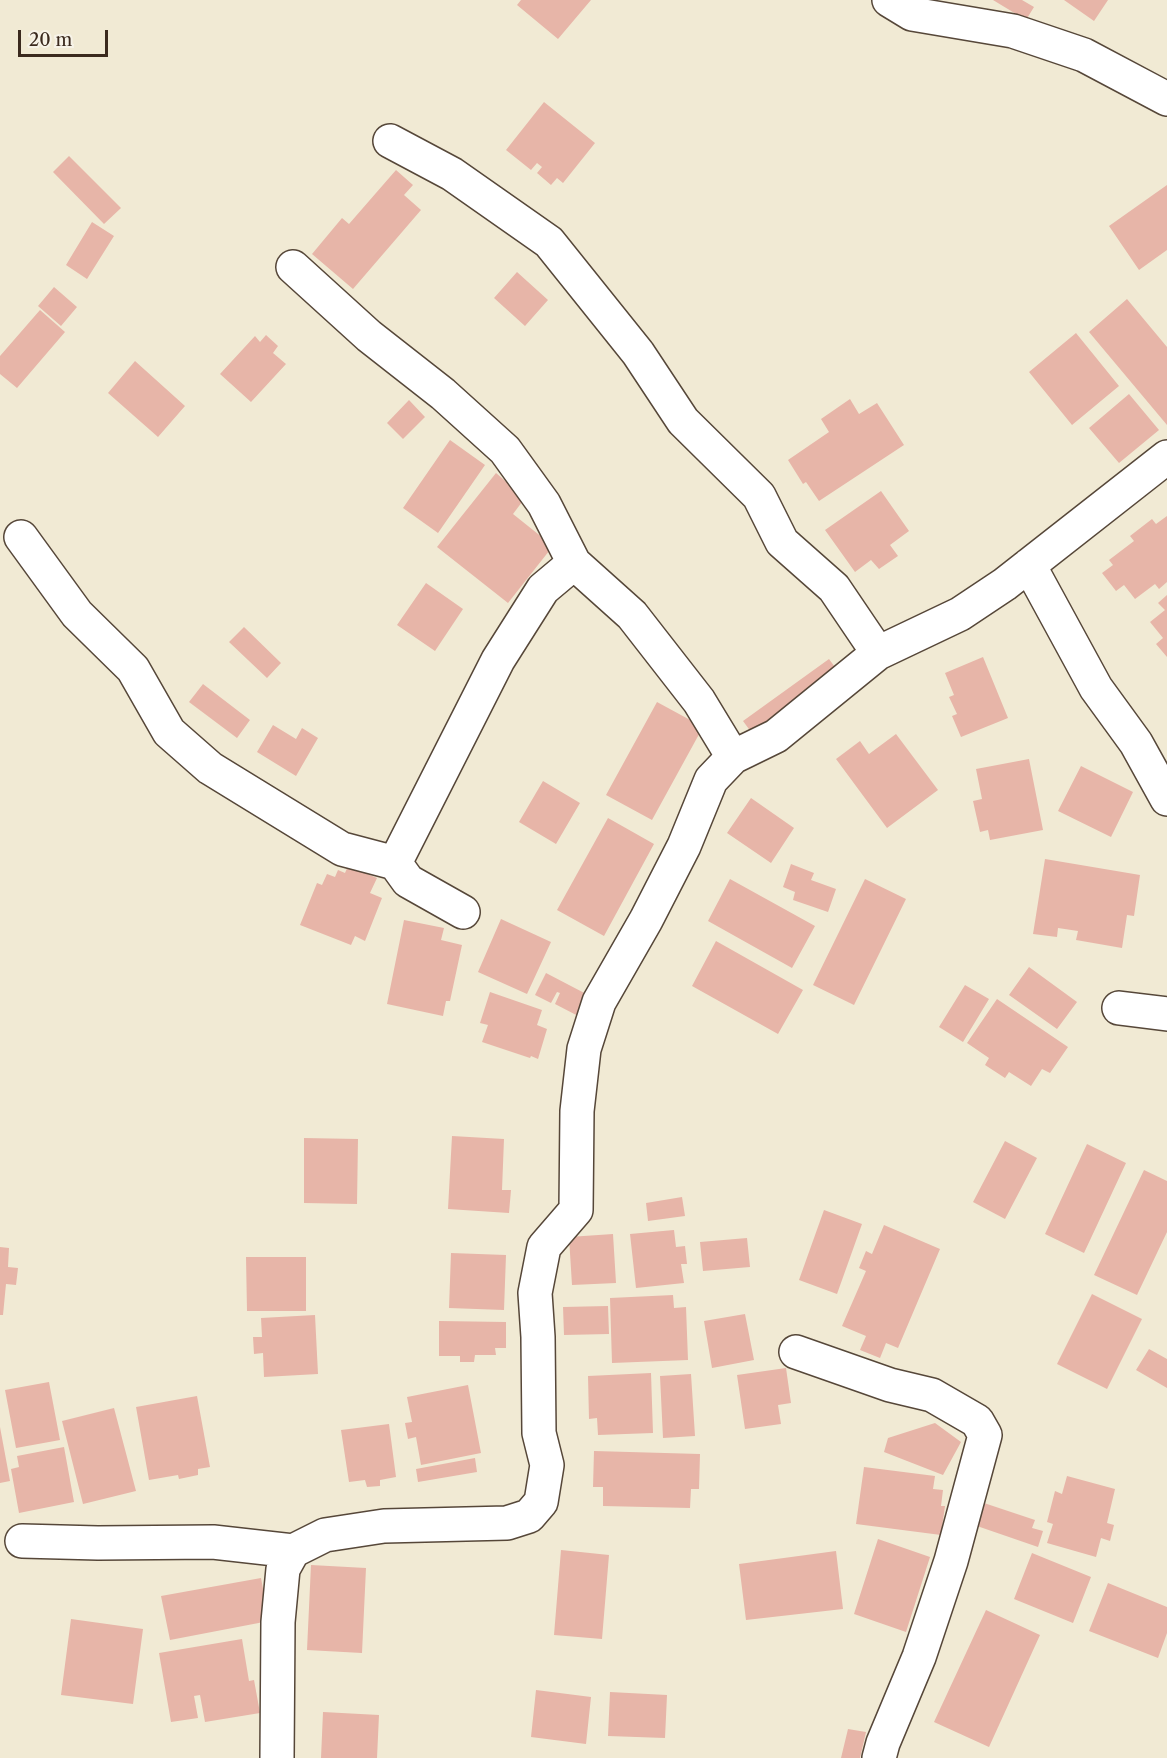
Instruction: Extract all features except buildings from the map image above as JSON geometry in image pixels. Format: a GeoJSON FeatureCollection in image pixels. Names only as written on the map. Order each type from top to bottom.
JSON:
{"type":"FeatureCollection","features":[{"type":"Feature","properties":{"kind":"street"},"geometry":{"type":"LineString","coordinates":[[889,0],[912,14],[943,10],[1084,55],[1167,99]]}},
{"type":"Feature","properties":{"kind":"street"},"geometry":{"type":"LineString","coordinates":[[390,141],[452,174],[549,242],[638,353],[683,421],[759,496],[782,542],[834,588],[878,653]]}},
{"type":"Feature","properties":{"kind":"street"},"geometry":{"type":"LineString","coordinates":[[293,267],[369,336],[443,394],[504,450],[544,504],[574,563],[632,615],[699,701],[733,757]]}},
{"type":"Feature","properties":{"kind":"street"},"geometry":{"type":"LineString","coordinates":[[22,1541],[213,1542],[293,1551],[325,1535],[384,1526],[507,1523],[529,1516],[541,1502],[547,1465],[539,1432],[535,1293],[544,1247],[576,1210],[577,1111],[584,1049],[599,1002],[646,920],[684,846],[711,780],[733,757],[776,736],[878,653],[960,614],[1029,565],[1167,457]]}},
{"type":"Feature","properties":{"kind":"street"},"geometry":{"type":"LineString","coordinates":[[21,537],[77,614],[133,669],[169,732],[210,768],[342,849],[395,863],[408,881],[463,912]]}},
{"type":"Feature","properties":{"kind":"street"},"geometry":{"type":"LineString","coordinates":[[395,863],[498,660],[543,589],[574,563]]}},
{"type":"Feature","properties":{"kind":"street"},"geometry":{"type":"LineString","coordinates":[[1029,565],[1096,688],[1136,743],[1167,799]]}},
{"type":"Feature","properties":{"kind":"street"},"geometry":{"type":"LineString","coordinates":[[1119,1008],[1167,1014]]}},
{"type":"Feature","properties":{"kind":"street"},"geometry":{"type":"LineString","coordinates":[[796,1352],[890,1384],[932,1395],[976,1421],[985,1435],[951,1560],[919,1657],[883,1743],[879,1758]]}},
{"type":"Feature","properties":{"kind":"street"},"geometry":{"type":"LineString","coordinates":[[277,1758],[278,1622],[283,1569],[293,1551]]}}]}
